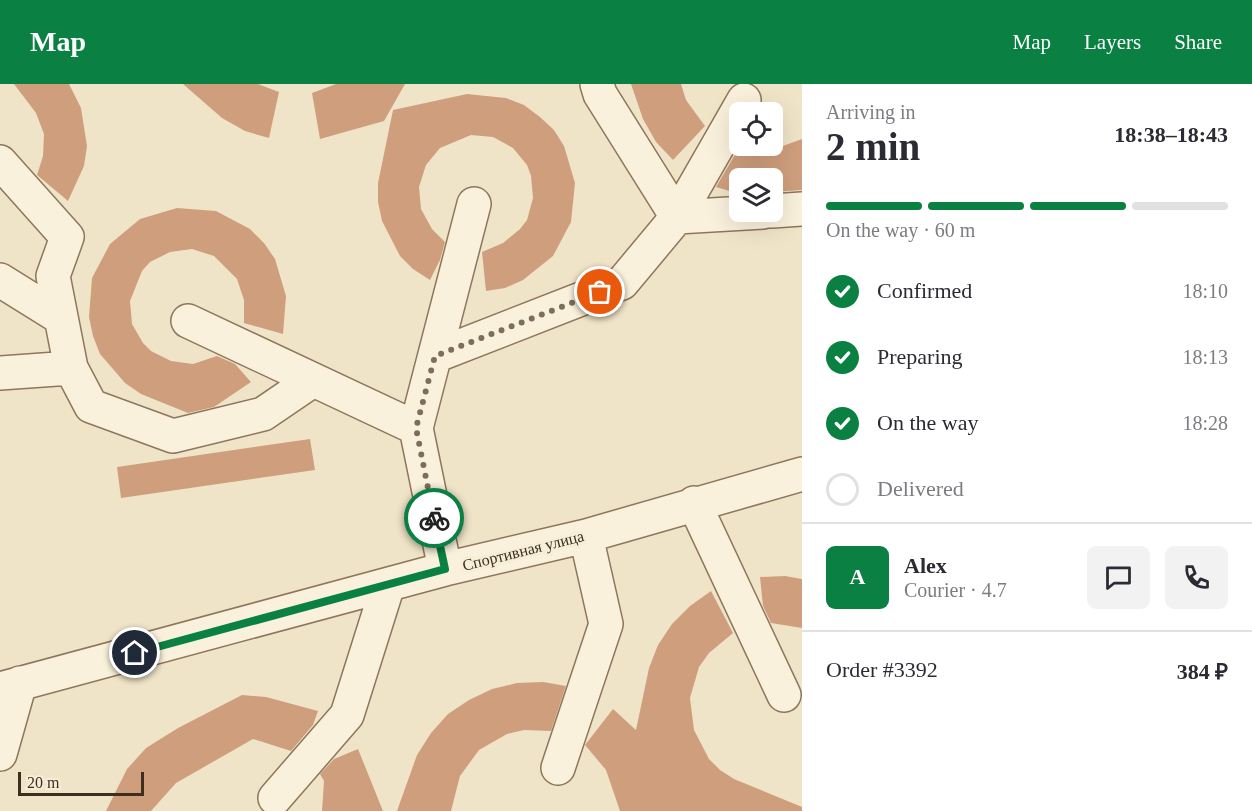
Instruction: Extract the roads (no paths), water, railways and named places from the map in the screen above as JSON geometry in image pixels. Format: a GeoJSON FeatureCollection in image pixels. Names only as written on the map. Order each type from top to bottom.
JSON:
{"type":"FeatureCollection","features":[{"type":"Feature","properties":{"kind":"street"},"geometry":{"type":"LineString","coordinates":[[597,84],[600,94],[677,217]]}},
{"type":"Feature","properties":{"kind":"street"},"geometry":{"type":"LineString","coordinates":[[435,356],[622,283],[677,217],[744,100]]}},
{"type":"Feature","properties":{"kind":"street"},"geometry":{"type":"LineString","coordinates":[[0,162],[67,237],[53,276],[71,368],[91,406],[173,436],[263,414],[313,380]]}},
{"type":"Feature","properties":{"kind":"street"},"geometry":{"type":"LineString","coordinates":[[445,569],[416,428],[474,204]]}},
{"type":"Feature","properties":{"kind":"street"},"geometry":{"type":"LineString","coordinates":[[783,210],[802,209]]}},
{"type":"Feature","properties":{"kind":"street"},"geometry":{"type":"LineString","coordinates":[[677,217],[729,214]]}},
{"type":"Feature","properties":{"kind":"street"},"geometry":{"type":"LineString","coordinates":[[0,280],[61,318]]}},
{"type":"Feature","properties":{"kind":"street"},"geometry":{"type":"LineString","coordinates":[[188,321],[416,428]]}},
{"type":"Feature","properties":{"kind":"street"},"geometry":{"type":"LineString","coordinates":[[0,373],[71,368]]}},
{"type":"Feature","properties":{"kind":"street","name":"Спортивная улица"},"geometry":{"type":"LineString","coordinates":[[10,686],[445,569],[586,536],[694,503],[802,474]]}},
{"type":"Feature","properties":{"kind":"street"},"geometry":{"type":"LineString","coordinates":[[694,503],[784,695]]}},
{"type":"Feature","properties":{"kind":"street"},"geometry":{"type":"LineString","coordinates":[[558,768],[606,624],[586,536]]}},
{"type":"Feature","properties":{"kind":"street"},"geometry":{"type":"LineString","coordinates":[[275,798],[347,715],[387,585]]}},
{"type":"Feature","properties":{"kind":"street"},"geometry":{"type":"LineString","coordinates":[[0,754],[10,686]]}}]}
